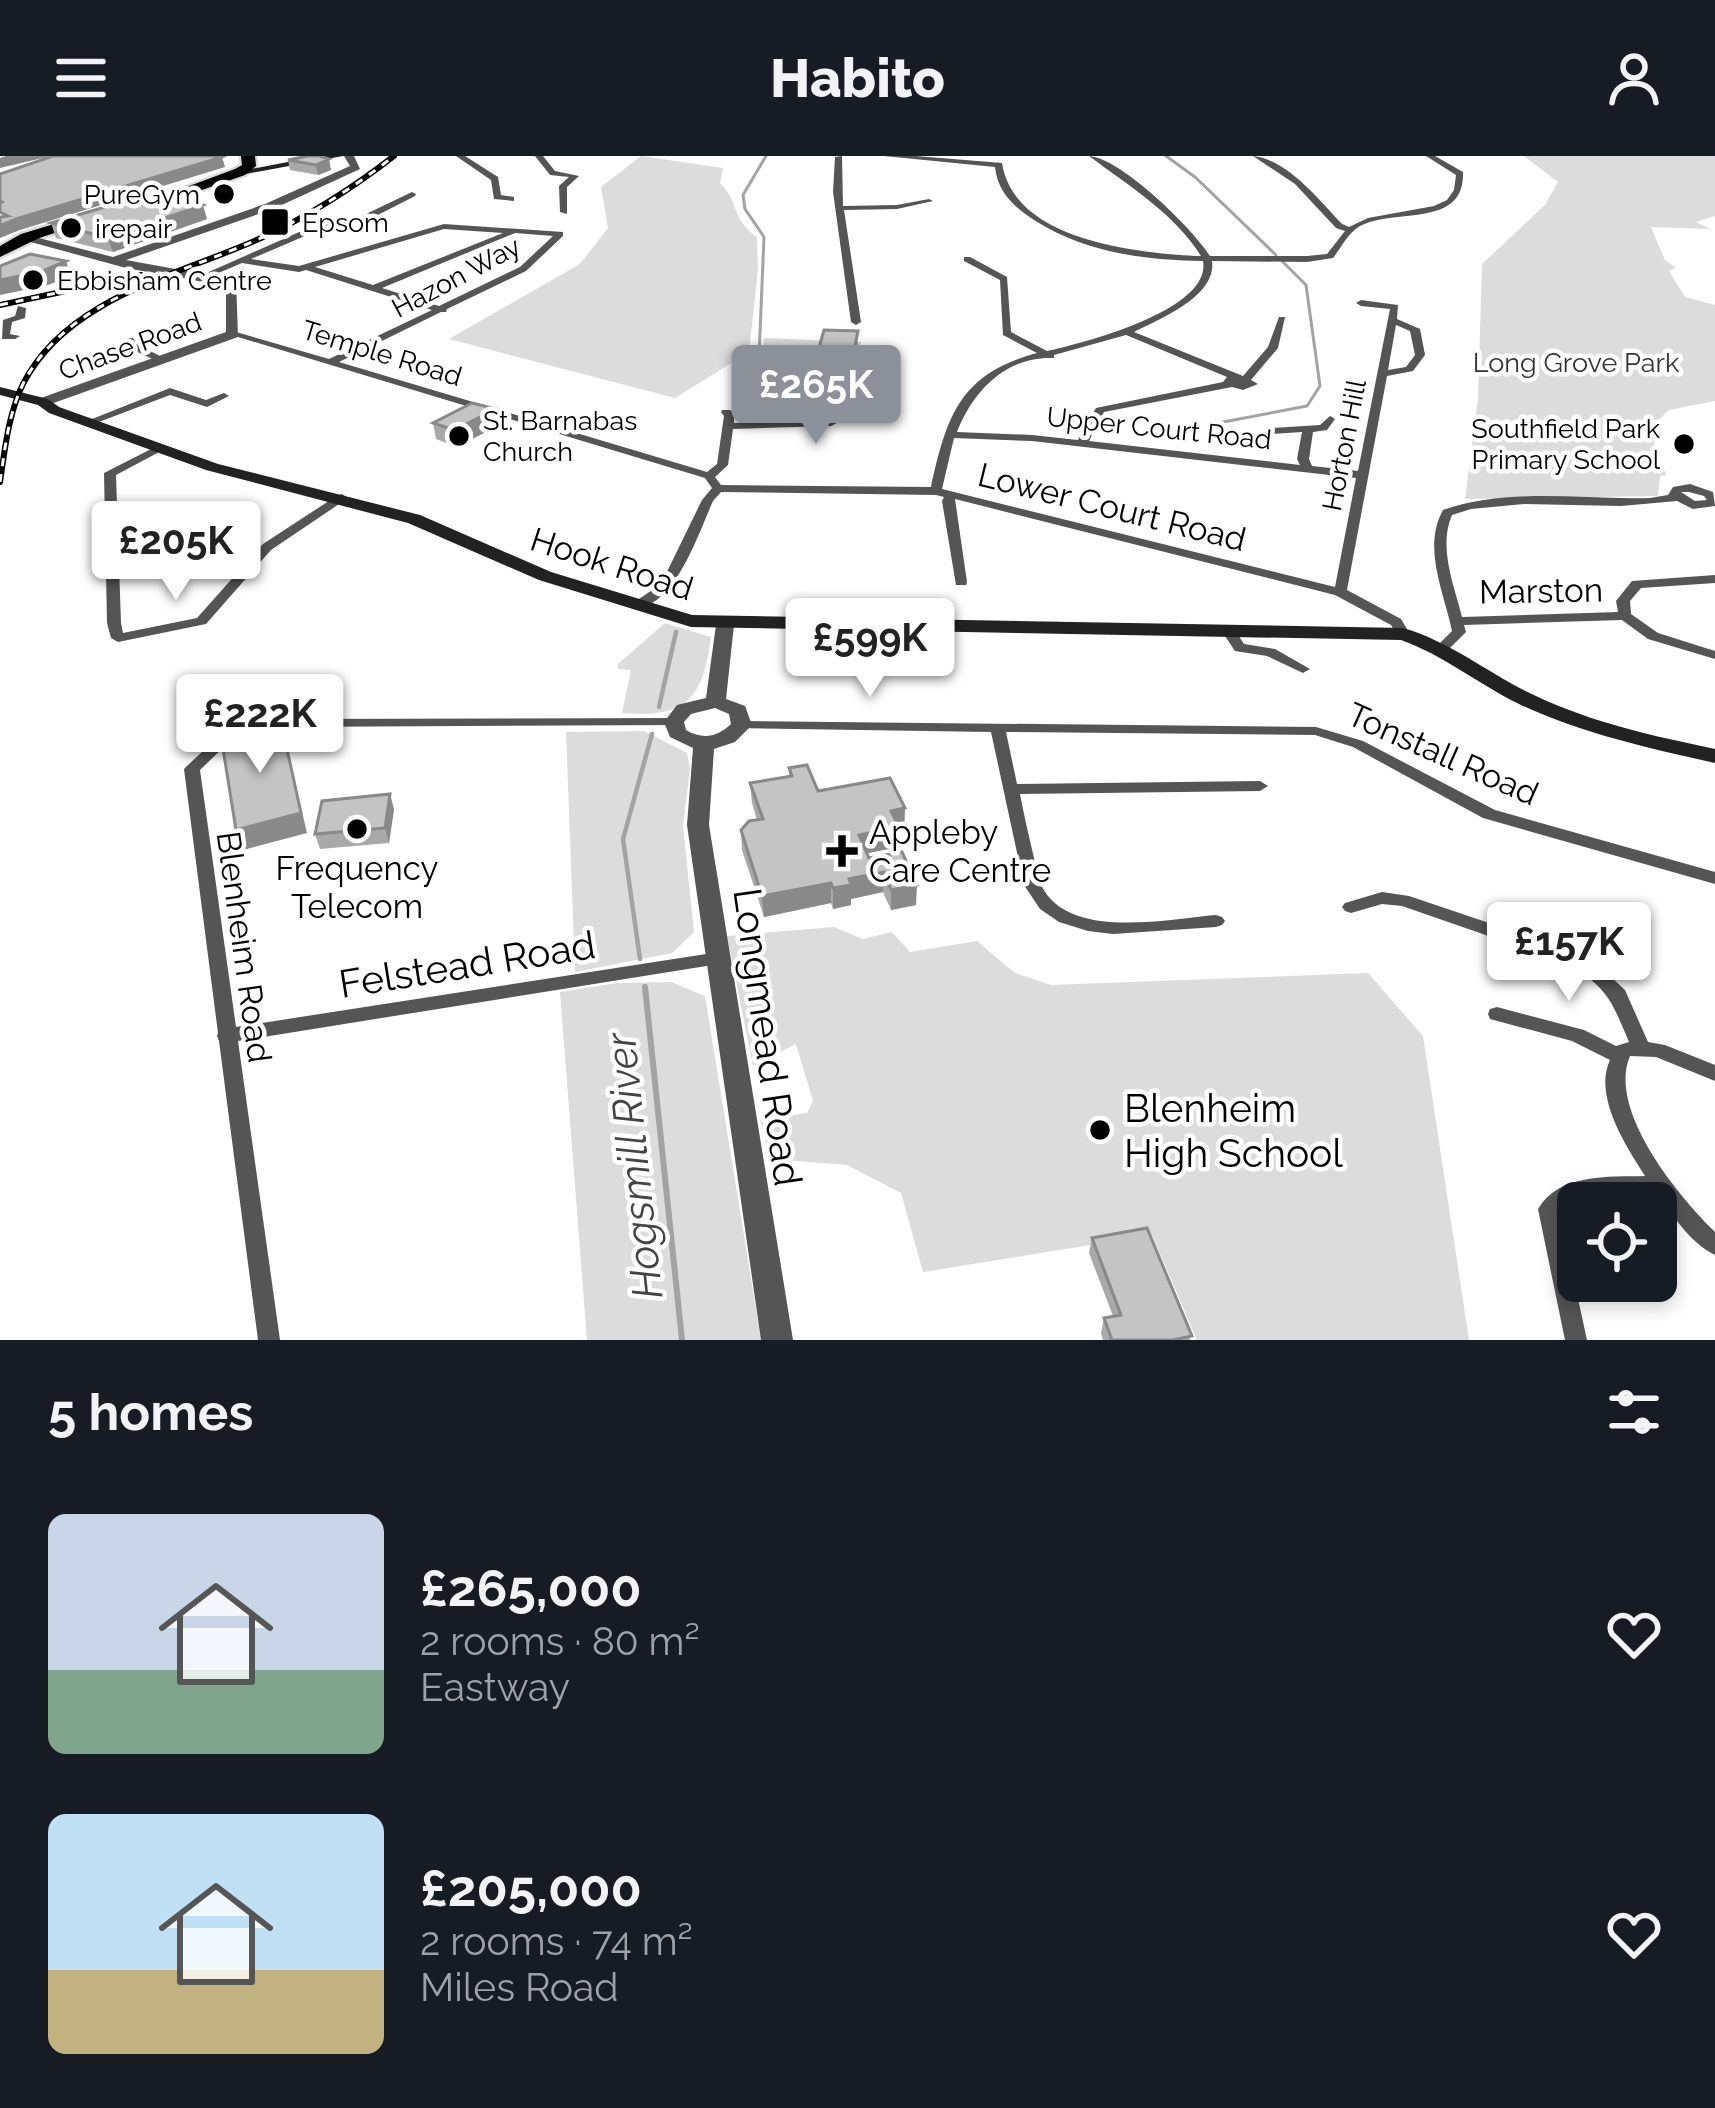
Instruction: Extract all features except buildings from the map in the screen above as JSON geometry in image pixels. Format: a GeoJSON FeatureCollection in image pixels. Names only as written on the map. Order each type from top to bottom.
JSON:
{"type":"FeatureCollection","features":[{"type":"Feature","properties":{"kind":"highway"},"geometry":{"type":"LineString","coordinates":[[129,208],[246,164]]}},
{"type":"Feature","properties":{"kind":"highway"},"geometry":{"type":"LineString","coordinates":[[0,250],[22,236],[97,216]]}},
{"type":"Feature","properties":{"kind":"main road"},"geometry":{"type":"LineString","coordinates":[[246,164],[268,167],[338,156]]}},
{"type":"Feature","properties":{"kind":"main road","name":"Hook Road"},"geometry":{"type":"LineString","coordinates":[[0,391],[43,402],[87,423],[212,467],[413,519],[502,560],[691,621],[1403,634],[1442,648],[1550,711],[1715,756]]}},
{"type":"Feature","properties":{"kind":"street"},"geometry":{"type":"LineString","coordinates":[[112,259],[224,216],[280,202],[353,169],[357,165],[349,156]]}},
{"type":"Feature","properties":{"kind":"street"},"geometry":{"type":"LineString","coordinates":[[539,156],[553,173],[575,176],[563,186],[564,212]]}},
{"type":"Feature","properties":{"kind":"street"},"geometry":{"type":"LineString","coordinates":[[841,156],[839,208],[856,322]]}},
{"type":"Feature","properties":{"kind":"street"},"geometry":{"type":"LineString","coordinates":[[888,156],[999,165],[1008,156]]}},
{"type":"Feature","properties":{"kind":"street"},"geometry":{"type":"LineString","coordinates":[[936,491],[950,435],[985,380],[1127,332],[1199,289],[1210,267],[1207,256],[1136,185],[1093,156]]}},
{"type":"Feature","properties":{"kind":"street"},"geometry":{"type":"LineString","coordinates":[[1257,156],[1298,182],[1350,230]]}},
{"type":"Feature","properties":{"kind":"street"},"geometry":{"type":"LineString","coordinates":[[1335,219],[1361,223],[1426,211],[1452,200],[1460,190],[1460,174],[1430,156]]}},
{"type":"Feature","properties":{"kind":"street"},"geometry":{"type":"LineString","coordinates":[[462,160],[495,179],[497,196],[511,199]]}},
{"type":"Feature","properties":{"kind":"street"},"geometry":{"type":"LineString","coordinates":[[999,165],[1001,182],[1012,198],[1066,235],[1132,251],[1321,259],[1330,256],[1361,223]]}},
{"type":"Feature","properties":{"kind":"street"},"geometry":{"type":"LineString","coordinates":[[206,275],[309,231],[370,216],[412,194]]}},
{"type":"Feature","properties":{"kind":"street"},"geometry":{"type":"LineString","coordinates":[[839,208],[929,201]]}},
{"type":"Feature","properties":{"kind":"street","name":"Hazon Way"},"geometry":{"type":"LineString","coordinates":[[242,260],[280,270],[306,268],[436,227],[560,234],[532,264],[329,363]]}},
{"type":"Feature","properties":{"kind":"street"},"geometry":{"type":"LineString","coordinates":[[373,288],[518,229]]}},
{"type":"Feature","properties":{"kind":"street"},"geometry":{"type":"LineString","coordinates":[[22,236],[232,283],[233,334]]}},
{"type":"Feature","properties":{"kind":"street"},"geometry":{"type":"LineString","coordinates":[[967,260],[1004,279],[1006,333],[1050,356]]}},
{"type":"Feature","properties":{"kind":"street"},"geometry":{"type":"LineString","coordinates":[[306,268],[443,310]]}},
{"type":"Feature","properties":{"kind":"street"},"geometry":{"type":"LineString","coordinates":[[1361,303],[1394,314],[1415,329],[1420,355],[1409,369],[1383,374]]}},
{"type":"Feature","properties":{"kind":"street"},"geometry":{"type":"LineString","coordinates":[[7,331],[8,320],[20,318],[21,308]]}},
{"type":"Feature","properties":{"kind":"street","name":"Horton Hill"},"geometry":{"type":"LineString","coordinates":[[1340,592],[1394,314]]}},
{"type":"Feature","properties":{"kind":"street"},"geometry":{"type":"LineString","coordinates":[[1082,443],[1100,410],[1246,378],[1273,349],[1282,319]]}},
{"type":"Feature","properties":{"kind":"street"},"geometry":{"type":"LineString","coordinates":[[1127,332],[1231,381]]}},
{"type":"Feature","properties":{"kind":"street","name":"Chase Road"},"geometry":{"type":"LineString","coordinates":[[43,402],[233,334]]}},
{"type":"Feature","properties":{"kind":"street","name":"Temple Road"},"geometry":{"type":"LineString","coordinates":[[233,334],[714,482]]}},
{"type":"Feature","properties":{"kind":"street"},"geometry":{"type":"LineString","coordinates":[[130,340],[132,346],[163,360]]}},
{"type":"Feature","properties":{"kind":"street"},"geometry":{"type":"LineString","coordinates":[[638,605],[666,586],[722,465],[727,419],[831,423],[842,416],[844,390],[853,380]]}},
{"type":"Feature","properties":{"kind":"street"},"geometry":{"type":"LineString","coordinates":[[87,423],[170,391],[206,404],[224,396]]}},
{"type":"Feature","properties":{"kind":"street"},"geometry":{"type":"LineString","coordinates":[[1272,431],[1307,432],[1323,428],[1330,419]]}},
{"type":"Feature","properties":{"kind":"street"},"geometry":{"type":"LineString","coordinates":[[1307,432],[1304,459],[1308,469]]}},
{"type":"Feature","properties":{"kind":"street","name":"Upper Court Road"},"geometry":{"type":"LineString","coordinates":[[950,435],[1082,443],[1362,475]]}},
{"type":"Feature","properties":{"kind":"street"},"geometry":{"type":"LineString","coordinates":[[159,448],[110,473],[118,638],[201,621],[267,547],[343,498]]}},
{"type":"Feature","properties":{"kind":"street","name":"Lower Court Road"},"geometry":{"type":"LineString","coordinates":[[714,482],[951,494],[1340,592],[1396,622],[1403,634]]}},
{"type":"Feature","properties":{"kind":"street"},"geometry":{"type":"LineString","coordinates":[[951,494],[948,501],[961,582]]}},
{"type":"Feature","properties":{"kind":"street"},"geometry":{"type":"LineString","coordinates":[[1442,648],[1459,632],[1447,593],[1441,542],[1441,520],[1447,513],[1478,503],[1630,503],[1676,498],[1700,506],[1715,521]]}},
{"type":"Feature","properties":{"kind":"street"},"geometry":{"type":"LineString","coordinates":[[1715,579],[1637,584],[1622,601],[1625,616],[1653,636],[1715,655]]}},
{"type":"Feature","properties":{"kind":"street","name":"Marston"},"geometry":{"type":"LineString","coordinates":[[1457,621],[1625,616]]}},
{"type":"Feature","properties":{"kind":"street"},"geometry":{"type":"LineString","coordinates":[[716,702],[725,625]]}},
{"type":"Feature","properties":{"kind":"street"},"geometry":{"type":"LineString","coordinates":[[1228,630],[1240,648],[1270,652],[1303,669]]}},
{"type":"Feature","properties":{"kind":"street"},"geometry":{"type":"LineString","coordinates":[[716,702],[738,710],[742,725],[726,740],[704,743],[683,738],[674,722],[692,706],[716,702]]}},
{"type":"Feature","properties":{"kind":"street","name":"Blenheim Road"},"geometry":{"type":"LineString","coordinates":[[269,1340],[192,769],[212,746],[242,731],[278,723],[674,722]]}},
{"type":"Feature","properties":{"kind":"street","name":"Tonstall Road"},"geometry":{"type":"LineString","coordinates":[[742,725],[1316,731],[1358,744],[1489,814],[1715,878]]}},
{"type":"Feature","properties":{"kind":"street"},"geometry":{"type":"LineString","coordinates":[[997,727],[1032,885],[1044,907],[1085,926],[1216,921]]}},
{"type":"Feature","properties":{"kind":"street","name":"Longmead Road"},"geometry":{"type":"LineString","coordinates":[[704,743],[698,825],[777,1340]]}},
{"type":"Feature","properties":{"kind":"street"},"geometry":{"type":"LineString","coordinates":[[1010,789],[1260,786]]}},
{"type":"Feature","properties":{"kind":"street"},"geometry":{"type":"LineString","coordinates":[[1352,907],[1382,898],[1402,900],[1572,958],[1619,995],[1640,1046]]}},
{"type":"Feature","properties":{"kind":"street","name":"Felstead Road"},"geometry":{"type":"LineString","coordinates":[[226,1036],[718,958]]}},
{"type":"Feature","properties":{"kind":"street"},"geometry":{"type":"LineString","coordinates":[[1497,1014],[1577,1035],[1618,1055],[1640,1046],[1715,1073]]}},
{"type":"Feature","properties":{"kind":"street"},"geometry":{"type":"LineString","coordinates":[[1618,1055],[1618,1092],[1657,1182]]}},
{"type":"Feature","properties":{"kind":"street"},"geometry":{"type":"LineString","coordinates":[[1557,1197],[1548,1209],[1557,1251]]}},
{"type":"Feature","properties":{"kind":"street"},"geometry":{"type":"LineString","coordinates":[[1677,1205],[1715,1246]]}},
{"type":"Feature","properties":{"kind":"street"},"geometry":{"type":"LineString","coordinates":[[1568,1302],[1576,1340]]}},
{"type":"Feature","properties":{"kind":"green space"},"geometry":{"type":"Polygon","coordinates":[[[641,156],[723,168],[720,183],[743,224],[757,237],[749,352],[675,398],[449,339],[580,264],[608,228],[601,187],[641,156]]]}},
{"type":"Feature","properties":{"kind":"green space","name":"Long Grove Park"},"geometry":{"type":"Polygon","coordinates":[[[1524,156],[1715,156],[1715,216],[1696,222],[1710,229],[1651,227],[1665,260],[1676,268],[1669,271],[1685,297],[1715,305],[1715,401],[1669,410],[1645,433],[1655,437],[1653,454],[1667,475],[1660,476],[1658,496],[1465,499],[1478,398],[1482,264],[1545,205],[1558,182],[1524,156]]]}},
{"type":"Feature","properties":{"kind":"green space"},"geometry":{"type":"Polygon","coordinates":[[[764,338],[861,342],[861,364],[855,373],[847,374],[761,369],[764,338]]]}},
{"type":"Feature","properties":{"kind":"green space"},"geometry":{"type":"Polygon","coordinates":[[[665,623],[711,637],[697,689],[689,699],[663,712],[622,713],[631,670],[618,669],[618,664],[665,623]]]}},
{"type":"Feature","properties":{"kind":"green space"},"geometry":{"type":"Polygon","coordinates":[[[644,731],[687,753],[690,769],[683,826],[694,932],[672,953],[575,972],[566,732],[644,731]]]}},
{"type":"Feature","properties":{"kind":"green space","name":"Blenheim High School"},"geometry":{"type":"Polygon","coordinates":[[[834,927],[863,939],[892,932],[910,952],[977,941],[1015,973],[1051,985],[1368,973],[1423,1036],[1469,1340],[1197,1340],[1152,1235],[923,1272],[901,1193],[847,1165],[771,1159],[760,1120],[807,1113],[813,1101],[796,1044],[753,1066],[727,936],[834,927]]]}},
{"type":"Feature","properties":{"kind":"green space"},"geometry":{"type":"Polygon","coordinates":[[[671,982],[705,996],[761,1340],[587,1340],[560,992],[617,983],[671,982]]]}},
{"type":"Feature","properties":{"kind":"waterway","name":"Hogsmill River"},"geometry":{"type":"LineString","coordinates":[[759,357],[764,237],[745,209],[743,195],[766,156]]}},
{"type":"Feature","properties":{"kind":"waterway"},"geometry":{"type":"LineString","coordinates":[[1166,156],[1195,177],[1276,255]]}},
{"type":"Feature","properties":{"kind":"waterway"},"geometry":{"type":"LineString","coordinates":[[1218,423],[1307,406],[1320,386],[1306,285],[1282,261]]}},
{"type":"Feature","properties":{"kind":"waterway","name":"Hogsmill River"},"geometry":{"type":"LineString","coordinates":[[659,707],[676,632]]}},
{"type":"Feature","properties":{"kind":"waterway","name":"Hogsmill River"},"geometry":{"type":"LineString","coordinates":[[640,959],[623,839],[652,734]]}},
{"type":"Feature","properties":{"kind":"waterway","name":"Hogsmill River"},"geometry":{"type":"LineString","coordinates":[[645,987],[682,1340]]}},
{"type":"Feature","properties":{"kind":"railway"},"geometry":{"type":"LineString","coordinates":[[0,482],[10,420],[23,384],[67,330],[128,292],[296,220],[394,156]]}},
{"type":"Feature","properties":{"kind":"railway"},"geometry":{"type":"LineString","coordinates":[[0,305],[141,275]]}},
{"type":"Feature","properties":{"kind":"place","name":"PureGym"},"geometry":{"type":"Point","coordinates":[224,194]}},
{"type":"Feature","properties":{"kind":"place","name":"Epsom"},"geometry":{"type":"Point","coordinates":[275,222]}},
{"type":"Feature","properties":{"kind":"place","name":"irepair"},"geometry":{"type":"Point","coordinates":[71,228]}},
{"type":"Feature","properties":{"kind":"place","name":"Ebbisham Centre"},"geometry":{"type":"Point","coordinates":[33,280]}},
{"type":"Feature","properties":{"kind":"place","name":"St. Barnabas Church"},"geometry":{"type":"Point","coordinates":[459,436]}},
{"type":"Feature","properties":{"kind":"place","name":"Southfield Park Primary School"},"geometry":{"type":"Point","coordinates":[1684,444]}},
{"type":"Feature","properties":{"kind":"place","name":"Frequency Telecom"},"geometry":{"type":"Point","coordinates":[357,829]}},
{"type":"Feature","properties":{"kind":"place","name":"Appleby Care Centre"},"geometry":{"type":"Point","coordinates":[842,851]}},
{"type":"Feature","properties":{"kind":"place","name":"Blenheim High School"},"geometry":{"type":"Point","coordinates":[1100,1130]}}]}
